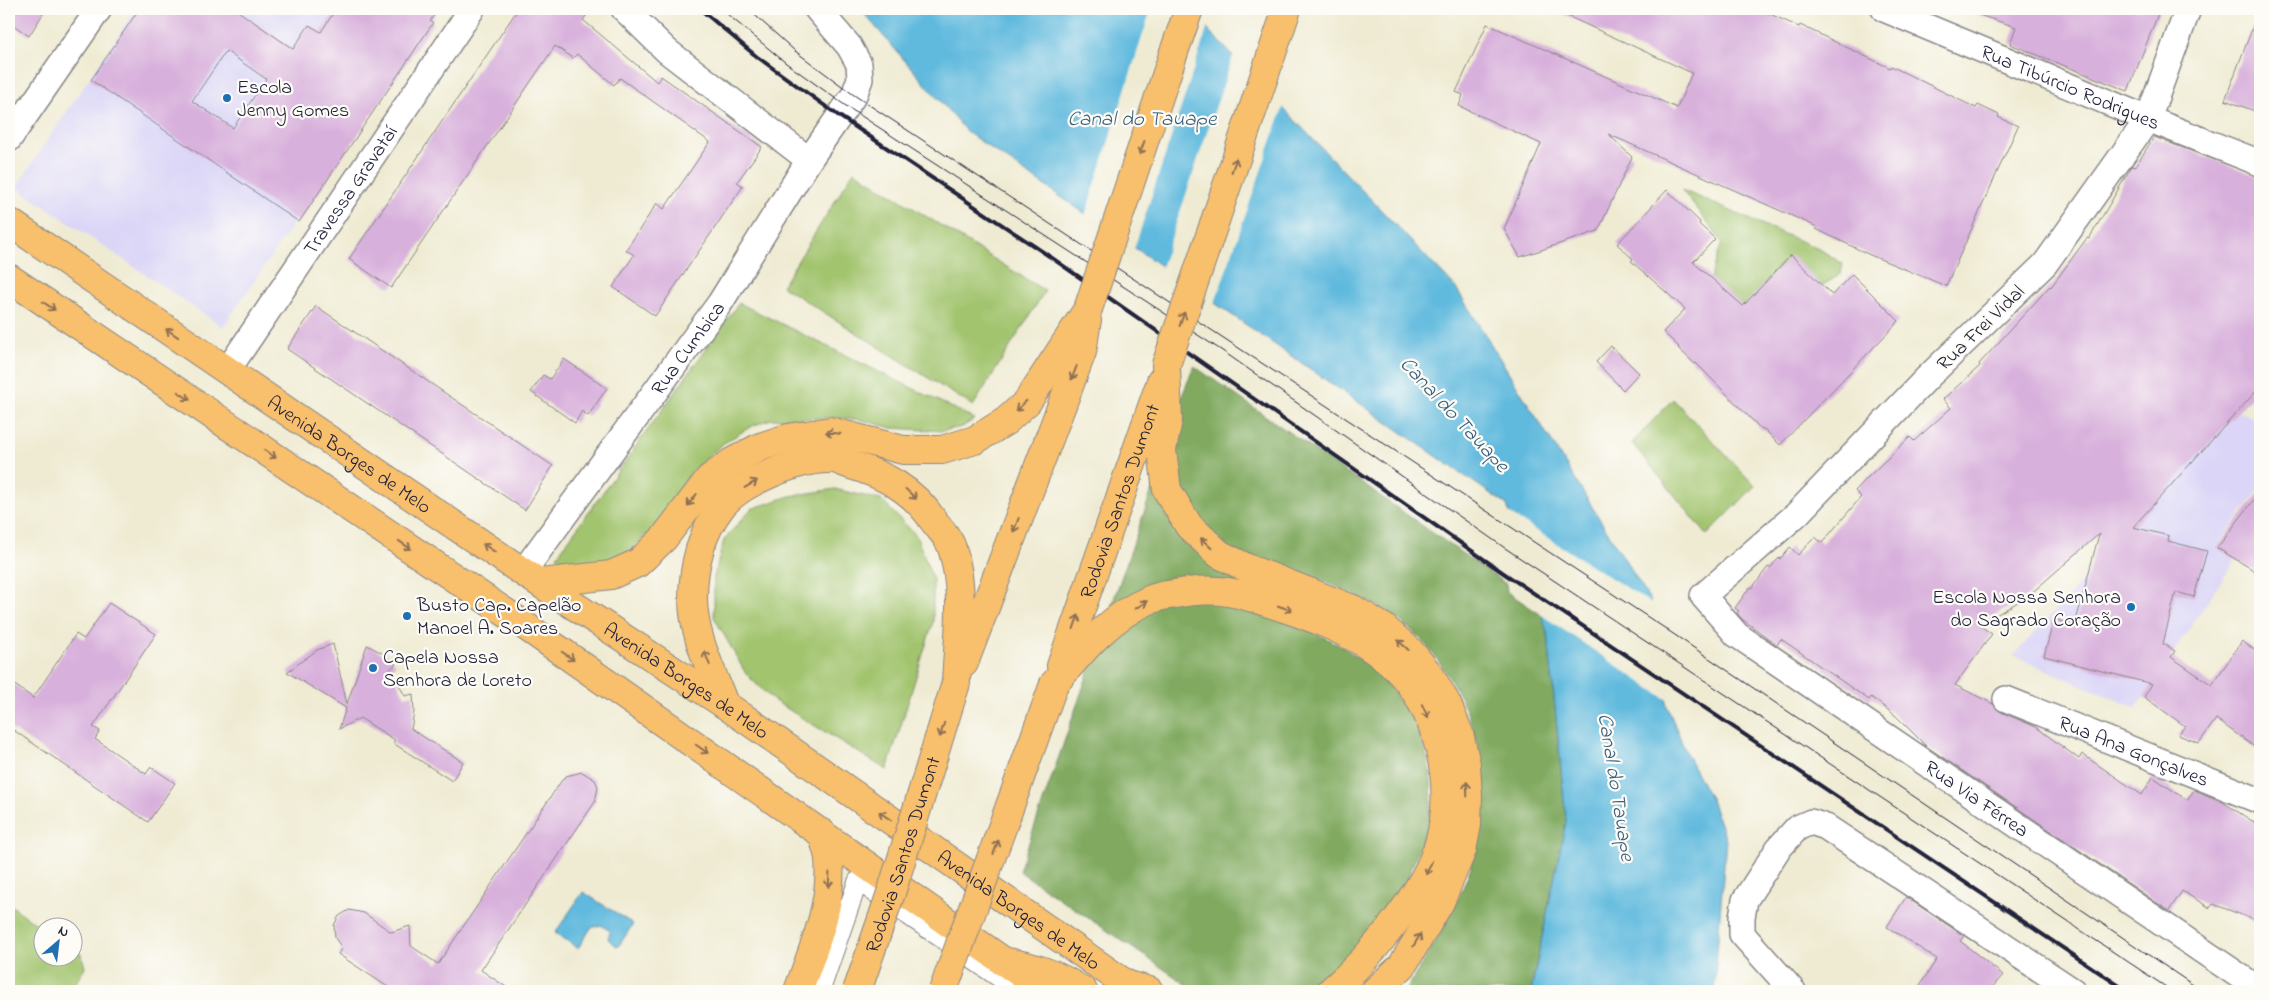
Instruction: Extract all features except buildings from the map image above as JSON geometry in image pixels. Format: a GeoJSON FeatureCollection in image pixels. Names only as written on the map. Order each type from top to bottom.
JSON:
{"type":"FeatureCollection","features":[{"type":"Feature","properties":{"kind":"main road","name":"Rodovia Santos Dumont"},"geometry":{"type":"LineString","coordinates":[[857,991],[892,890],[956,683],[1082,352],[1088,309],[1189,9]]}},
{"type":"Feature","properties":{"kind":"main road","name":"Rodovia Santos Dumont"},"geometry":{"type":"LineString","coordinates":[[943,991],[1054,684],[1166,365],[1287,9]]}},
{"type":"Feature","properties":{"kind":"main road","name":"Avenida Borges de Melo"},"geometry":{"type":"LineString","coordinates":[[9,222],[532,577],[724,704],[1138,989]]}},
{"type":"Feature","properties":{"kind":"main road"},"geometry":{"type":"LineString","coordinates":[[9,234],[50,250]]}},
{"type":"Feature","properties":{"kind":"main road"},"geometry":{"type":"LineString","coordinates":[[9,278],[521,623],[822,832],[1046,991]]}},
{"type":"Feature","properties":{"kind":"main road"},"geometry":{"type":"LineString","coordinates":[[532,577],[611,575],[638,564],[664,538],[709,479],[732,462],[760,447],[788,438],[830,431],[903,450],[942,450],[975,440],[1006,422],[1027,402],[1088,309]]}},
{"type":"Feature","properties":{"kind":"main road"},"geometry":{"type":"LineString","coordinates":[[1166,365],[1168,420],[1162,450],[1168,490],[1189,526],[1219,554],[1243,581],[1348,634],[1392,664],[1416,692],[1436,737],[1444,766],[1446,792],[1444,818],[1439,844],[1427,874],[1408,905],[1378,942],[1348,977],[1331,991]]}},
{"type":"Feature","properties":{"kind":"main road"},"geometry":{"type":"LineString","coordinates":[[724,704],[699,636],[693,600],[696,569],[705,531],[722,505],[749,484],[776,471],[830,458],[869,470],[902,486],[925,507],[952,547],[960,592],[956,683]]}},
{"type":"Feature","properties":{"kind":"main road"},"geometry":{"type":"LineString","coordinates":[[1054,684],[1091,641],[1122,616],[1149,600],[1243,581],[1353,609],[1384,628],[1409,650],[1430,674],[1447,704],[1459,733],[1466,764],[1467,825],[1462,850],[1440,902],[1402,966],[1393,991]]}},
{"type":"Feature","properties":{"kind":"main road"},"geometry":{"type":"LineString","coordinates":[[798,991],[824,915],[829,881],[829,858],[822,832]]}},
{"type":"Feature","properties":{"kind":"main road"},"geometry":{"type":"LineString","coordinates":[[1002,961],[1031,965],[1052,972],[1084,991]]}},
{"type":"Feature","properties":{"kind":"main road"},"geometry":{"type":"LineString","coordinates":[[1375,991],[1402,966]]}},
{"type":"Feature","properties":{"kind":"street"},"geometry":{"type":"LineString","coordinates":[[9,139],[99,9]]}},
{"type":"Feature","properties":{"kind":"street","name":"Travessa Gravataí"},"geometry":{"type":"LineString","coordinates":[[227,370],[472,9]]}},
{"type":"Feature","properties":{"kind":"street"},"geometry":{"type":"LineString","coordinates":[[624,9],[666,51],[809,160]]}},
{"type":"Feature","properties":{"kind":"street","name":"Rua Cumbica"},"geometry":{"type":"LineString","coordinates":[[532,577],[720,303],[809,160],[854,95],[860,80],[859,64],[849,46],[817,9]]}},
{"type":"Feature","properties":{"kind":"street","name":"Rua Tibúrcio Rodrigues"},"geometry":{"type":"LineString","coordinates":[[1884,9],[2148,119],[2260,163]]}},
{"type":"Feature","properties":{"kind":"street","name":"Rua Frei Vidal"},"geometry":{"type":"LineString","coordinates":[[1703,596],[1797,514],[1927,378],[2045,264],[2148,119],[2188,9]]}},
{"type":"Feature","properties":{"kind":"street","name":"Rua Via Férrea"},"geometry":{"type":"LineString","coordinates":[[1703,596],[1737,635],[2260,990]]}},
{"type":"Feature","properties":{"kind":"street","name":"Rua Ana Gonçalves"},"geometry":{"type":"LineString","coordinates":[[2006,699],[2260,801]]}},
{"type":"Feature","properties":{"kind":"street"},"geometry":{"type":"LineString","coordinates":[[1793,991],[1742,934],[1742,917],[1746,900],[1778,849],[1796,828],[1811,822],[1826,827],[2073,991]]}},
{"type":"Feature","properties":{"kind":"street"},"geometry":{"type":"LineString","coordinates":[[820,991],[858,881],[1019,991]]}},
{"type":"Feature","properties":{"kind":"shaded area","name":"Escola Jenny Gomes"},"geometry":{"type":"Polygon","coordinates":[[[136,9],[439,9],[223,327],[16,187],[136,9]]]}},
{"type":"Feature","properties":{"kind":"shaded area","name":"Escola Nossa Senhora do Sagrado Coração"},"geometry":{"type":"Polygon","coordinates":[[[2239,411],[2260,421],[2260,489],[2216,547],[2236,559],[2136,708],[2013,656],[2239,411]]]}},
{"type":"Feature","properties":{"kind":"green space"},"geometry":{"type":"Polygon","coordinates":[[[854,171],[1045,291],[973,406],[782,286],[854,171]]]}},
{"type":"Feature","properties":{"kind":"green space"},"geometry":{"type":"Polygon","coordinates":[[[1682,190],[1821,250],[1843,264],[1841,274],[1820,287],[1774,332],[1710,280],[1722,242],[1682,190]]]}},
{"type":"Feature","properties":{"kind":"green space"},"geometry":{"type":"Polygon","coordinates":[[[739,303],[975,419],[962,427],[942,431],[892,428],[862,420],[839,418],[771,419],[750,427],[724,443],[692,471],[655,528],[620,559],[571,568],[557,556],[739,303]]]}},
{"type":"Feature","properties":{"kind":"green space"},"geometry":{"type":"Polygon","coordinates":[[[1194,366],[1506,584],[1507,592],[1543,616],[1548,635],[1566,821],[1531,991],[1406,991],[1436,940],[1464,886],[1477,846],[1481,766],[1470,721],[1462,701],[1439,663],[1412,631],[1397,619],[1380,608],[1345,591],[1252,557],[1234,605],[1292,624],[1334,642],[1347,650],[1367,665],[1401,700],[1423,743],[1432,791],[1430,817],[1407,880],[1386,912],[1365,938],[1320,986],[1311,991],[1196,991],[1019,871],[1153,487],[1178,406],[1194,366]]]}},
{"type":"Feature","properties":{"kind":"green space"},"geometry":{"type":"Polygon","coordinates":[[[1673,399],[1755,486],[1707,535],[1632,443],[1673,399]]]}},
{"type":"Feature","properties":{"kind":"green space"},"geometry":{"type":"Polygon","coordinates":[[[835,489],[881,500],[916,535],[933,580],[933,622],[887,770],[773,700],[746,674],[714,617],[714,577],[724,540],[751,509],[790,496],[835,489]]]}},
{"type":"Feature","properties":{"kind":"green space"},"geometry":{"type":"Polygon","coordinates":[[[9,904],[32,921],[32,968],[82,968],[82,957],[85,967],[71,991],[9,991],[9,904]]]}},
{"type":"Feature","properties":{"kind":"water","name":"Canal do Tauape"},"geometry":{"type":"Polygon","coordinates":[[[860,9],[1188,9],[1456,288],[1650,600],[1667,706],[1687,755],[1711,800],[1726,840],[1714,991],[1531,991],[1566,821],[1548,635],[1507,505],[967,132],[860,9]]]}},
{"type":"Feature","properties":{"kind":"water"},"geometry":{"type":"Polygon","coordinates":[[[583,892],[633,924],[618,947],[608,939],[610,931],[601,925],[591,928],[578,948],[555,933],[583,892]]]}},
{"type":"Feature","properties":{"kind":"pier"},"geometry":{"type":"Polygon","coordinates":[[[1151,9],[1191,9],[1208,26],[1134,249],[1085,216],[1151,9]]]}},
{"type":"Feature","properties":{"kind":"pier"},"geometry":{"type":"Polygon","coordinates":[[[1234,53],[1284,105],[1214,305],[1161,268],[1234,53]]]}},
{"type":"Feature","properties":{"kind":"pier"},"geometry":{"type":"Polygon","coordinates":[[[1507,512],[1654,605],[1669,701],[1540,614],[1507,512]]]}},
{"type":"Feature","properties":{"kind":"tram line"},"geometry":{"type":"LineString","coordinates":[[721,9],[786,63],[846,106],[1224,352],[1502,546],[2172,991]]}},
{"type":"Feature","properties":{"kind":"tram line"},"geometry":{"type":"LineString","coordinates":[[748,9],[795,51],[854,95],[1660,625],[2202,991]]}},
{"type":"Feature","properties":{"kind":"railway"},"geometry":{"type":"LineString","coordinates":[[700,9],[756,56],[839,116],[1052,258],[1505,574],[2127,991]]}},
{"type":"Feature","properties":{"kind":"place","name":"Escola Jenny Gomes"},"geometry":{"type":"Point","coordinates":[227,98]}},
{"type":"Feature","properties":{"kind":"place","name":"Escola Nossa Senhora do Sagrado Coração"},"geometry":{"type":"Point","coordinates":[2131,607]}},
{"type":"Feature","properties":{"kind":"place","name":"Busto Cap. Capelão Manoel A. Soares"},"geometry":{"type":"Point","coordinates":[407,616]}},
{"type":"Feature","properties":{"kind":"place","name":"Capela Nossa Senhora de Loreto"},"geometry":{"type":"Point","coordinates":[373,668]}}]}
